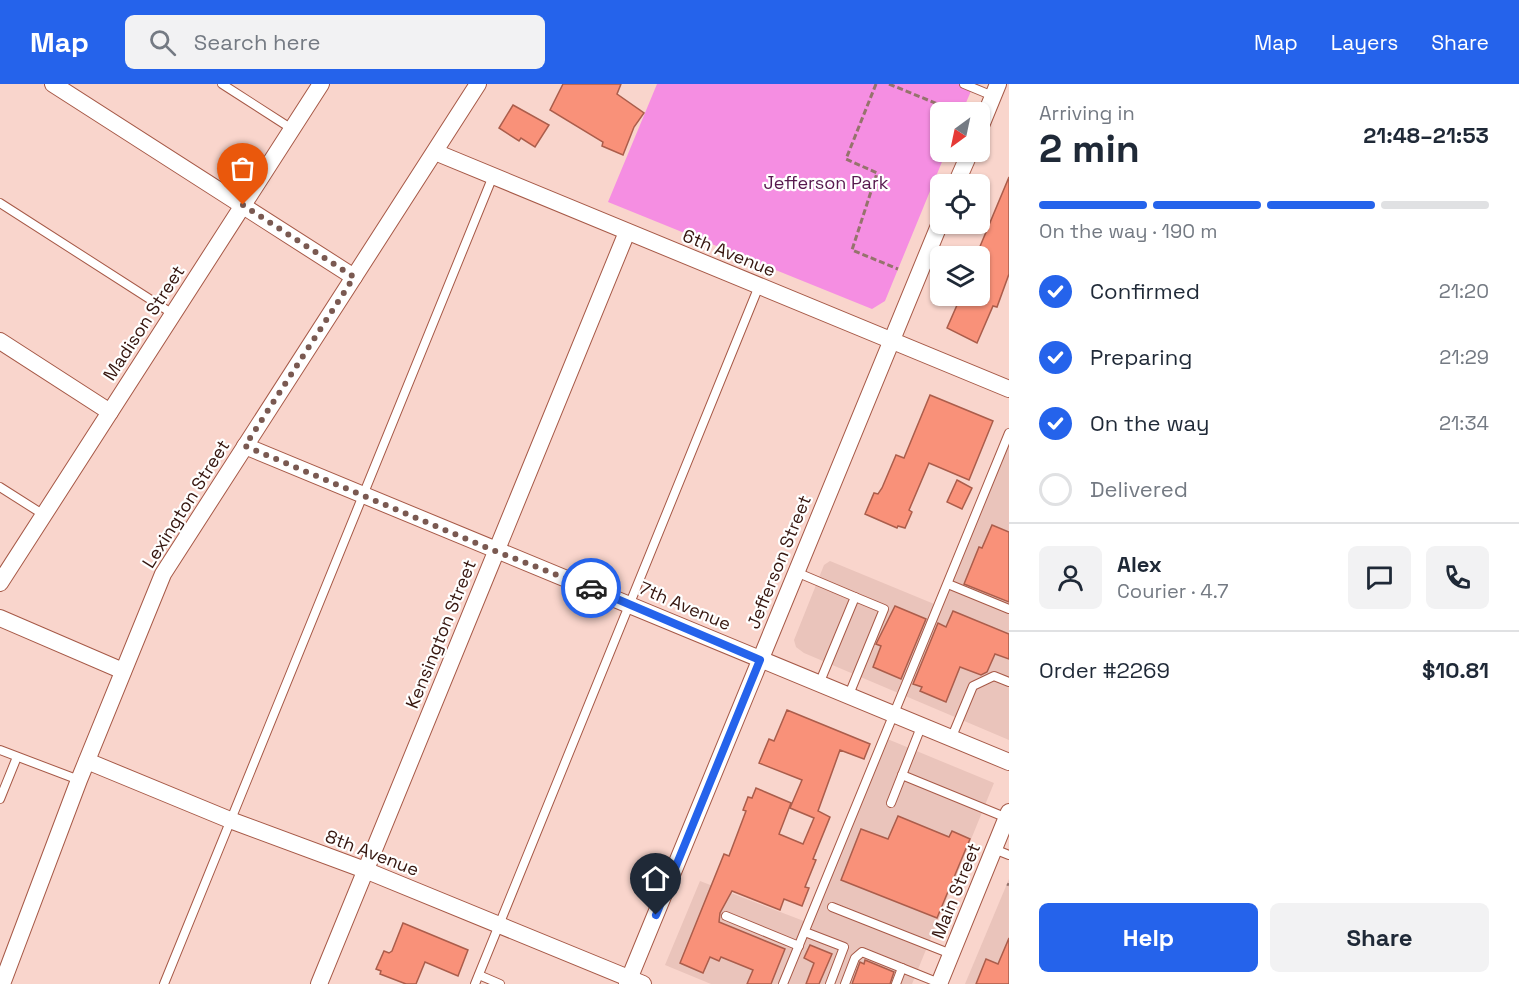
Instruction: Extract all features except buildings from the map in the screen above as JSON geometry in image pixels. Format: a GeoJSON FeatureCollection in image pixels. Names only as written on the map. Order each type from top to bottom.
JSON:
{"type":"FeatureCollection","features":[{"type":"Feature","properties":{"kind":"street"},"geometry":{"type":"LineString","coordinates":[[53,84],[354,277]]}},
{"type":"Feature","properties":{"kind":"street","name":"Madison Street"},"geometry":{"type":"LineString","coordinates":[[0,583],[321,84]]}},
{"type":"Feature","properties":{"kind":"street","name":"Lexington Street"},"geometry":{"type":"LineString","coordinates":[[2,984],[79,780],[163,574],[478,84]]}},
{"type":"Feature","properties":{"kind":"street","name":"6th Avenue"},"geometry":{"type":"LineString","coordinates":[[435,152],[1009,389]]}},
{"type":"Feature","properties":{"kind":"street","name":"Kensington Street"},"geometry":{"type":"LineString","coordinates":[[319,984],[627,232]]}},
{"type":"Feature","properties":{"kind":"street","name":"Jefferson Street"},"geometry":{"type":"LineString","coordinates":[[633,982],[760,660],[936,234]]}},
{"type":"Feature","properties":{"kind":"street"},"geometry":{"type":"LineString","coordinates":[[0,341],[110,412]]}},
{"type":"Feature","properties":{"kind":"street","name":"7th Avenue"},"geometry":{"type":"LineString","coordinates":[[245,446],[1009,762]]}},
{"type":"Feature","properties":{"kind":"street"},"geometry":{"type":"LineString","coordinates":[[0,618],[123,671]]}},
{"type":"Feature","properties":{"kind":"street","name":"8th Avenue"},"geometry":{"type":"LineString","coordinates":[[87,761],[499,924],[633,982]]}},
{"type":"Feature","properties":{"kind":"street","name":"Main Street"},"geometry":{"type":"LineString","coordinates":[[939,983],[1001,852],[1008,815]]}},
{"type":"Feature","properties":{"kind":"lane"},"geometry":{"type":"LineString","coordinates":[[222,84],[292,129]]}},
{"type":"Feature","properties":{"kind":"lane"},"geometry":{"type":"LineString","coordinates":[[964,84],[995,90]]}},
{"type":"Feature","properties":{"kind":"lane"},"geometry":{"type":"LineString","coordinates":[[164,984],[493,176]]}},
{"type":"Feature","properties":{"kind":"lane"},"geometry":{"type":"LineString","coordinates":[[0,203],[173,314]]}},
{"type":"Feature","properties":{"kind":"lane"},"geometry":{"type":"LineString","coordinates":[[475,984],[759,286]]}},
{"type":"Feature","properties":{"kind":"lane"},"geometry":{"type":"LineString","coordinates":[[783,984],[1009,436]]}},
{"type":"Feature","properties":{"kind":"lane"},"geometry":{"type":"LineString","coordinates":[[0,487],[44,515]]}},
{"type":"Feature","properties":{"kind":"lane"},"geometry":{"type":"LineString","coordinates":[[796,572],[884,609],[848,697]]}},
{"type":"Feature","properties":{"kind":"lane"},"geometry":{"type":"LineString","coordinates":[[948,584],[1009,609]]}},
{"type":"Feature","properties":{"kind":"lane"},"geometry":{"type":"LineString","coordinates":[[818,684],[855,597]]}},
{"type":"Feature","properties":{"kind":"lane"},"geometry":{"type":"LineString","coordinates":[[951,739],[973,686],[994,676],[1009,682]]}},
{"type":"Feature","properties":{"kind":"lane"},"geometry":{"type":"LineString","coordinates":[[891,802],[921,727]]}},
{"type":"Feature","properties":{"kind":"lane"},"geometry":{"type":"LineString","coordinates":[[0,750],[79,780]]}},
{"type":"Feature","properties":{"kind":"lane"},"geometry":{"type":"LineString","coordinates":[[0,799],[17,757]]}},
{"type":"Feature","properties":{"kind":"lane"},"geometry":{"type":"LineString","coordinates":[[902,775],[1008,815]]}},
{"type":"Feature","properties":{"kind":"lane"},"geometry":{"type":"LineString","coordinates":[[832,907],[951,954]]}},
{"type":"Feature","properties":{"kind":"lane"},"geometry":{"type":"LineString","coordinates":[[726,916],[799,946]]}},
{"type":"Feature","properties":{"kind":"lane"},"geometry":{"type":"LineString","coordinates":[[805,932],[844,947],[830,984]]}},
{"type":"Feature","properties":{"kind":"lane"},"geometry":{"type":"LineString","coordinates":[[845,984],[860,953],[865,952],[939,983]]}},
{"type":"Feature","properties":{"kind":"lane"},"geometry":{"type":"LineString","coordinates":[[896,984],[902,968]]}},
{"type":"Feature","properties":{"kind":"lane"},"geometry":{"type":"LineString","coordinates":[[479,975],[500,984]]}},
{"type":"Feature","properties":{"kind":"path"},"geometry":{"type":"LineString","coordinates":[[876,84],[846,159],[878,173],[852,250],[898,269]]}},
{"type":"Feature","properties":{"kind":"path"},"geometry":{"type":"LineString","coordinates":[[888,84],[932,102]]}},
{"type":"Feature","properties":{"kind":"shaded area"},"geometry":{"type":"Polygon","coordinates":[[[1009,433],[1009,740],[804,653],[796,647],[794,640],[824,565],[830,561],[939,606],[1009,433]]]}},
{"type":"Feature","properties":{"kind":"shaded area"},"geometry":{"type":"Polygon","coordinates":[[[885,738],[994,783],[912,984],[711,984],[665,965],[700,881],[809,923],[885,738]]]}},
{"type":"Feature","properties":{"kind":"shaded area"},"geometry":{"type":"Polygon","coordinates":[[[1009,879],[1009,984],[965,984],[1009,879]]]}},
{"type":"Feature","properties":{"kind":"green space","name":"Jefferson Park"},"geometry":{"type":"Polygon","coordinates":[[[657,84],[974,84],[966,102],[930,102],[930,162],[942,162],[937,174],[930,174],[930,191],[885,301],[872,309],[608,202],[657,84]]]}},
{"type":"Feature","properties":{"kind":"way so far"},"geometry":{"type":"LineString","coordinates":[[243,205],[354,277],[245,446],[495,551],[591,588]]}},
{"type":"Feature","properties":{"kind":"route"},"geometry":{"type":"LineString","coordinates":[[591,588],[760,660],[656,915]]}}]}
